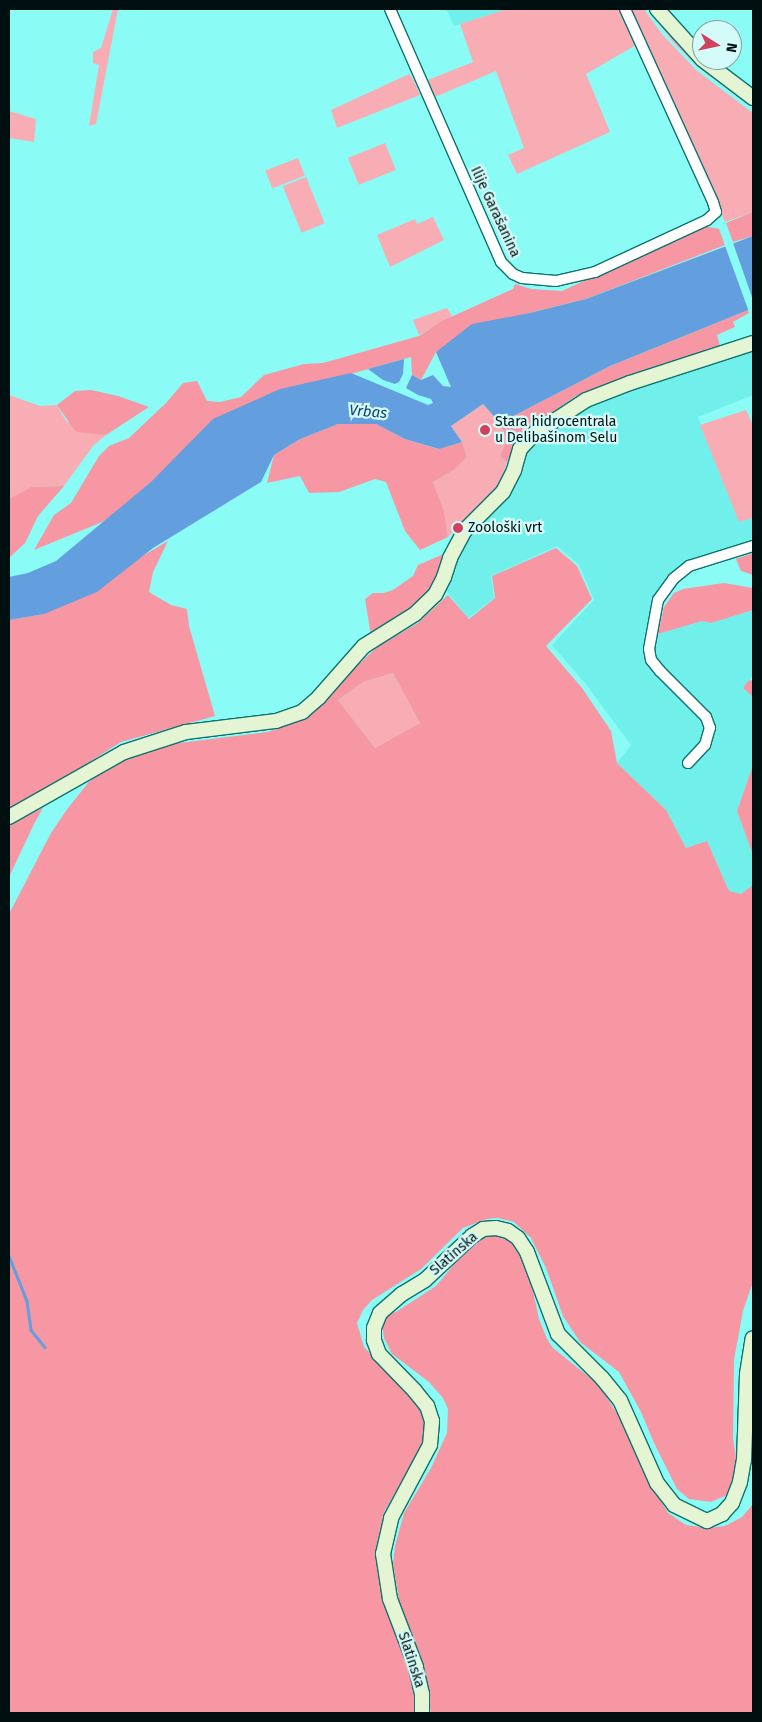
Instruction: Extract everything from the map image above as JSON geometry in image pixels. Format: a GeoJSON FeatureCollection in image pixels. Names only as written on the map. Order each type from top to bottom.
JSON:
{"type":"FeatureCollection","features":[{"type":"Feature","properties":{"kind":"street","name":"Ilije Garašanina"},"geometry":{"type":"LineString","coordinates":[[390,9],[501,262],[513,274],[532,281],[556,281],[595,272],[713,217],[716,209],[625,9]]}},
{"type":"Feature","properties":{"kind":"street"},"geometry":{"type":"LineString","coordinates":[[657,9],[692,49]]}},
{"type":"Feature","properties":{"kind":"street"},"geometry":{"type":"LineString","coordinates":[[715,70],[753,98]]}},
{"type":"Feature","properties":{"kind":"street"},"geometry":{"type":"LineString","coordinates":[[9,817],[79,776],[133,749],[186,732],[276,721],[302,712],[319,697],[364,646],[415,614],[435,595],[444,577],[450,558],[465,530],[503,492],[514,470],[520,449],[534,434],[586,400],[630,383],[753,343]]}},
{"type":"Feature","properties":{"kind":"street"},"geometry":{"type":"LineString","coordinates":[[688,763],[705,745],[710,728],[706,717],[660,672],[652,660],[649,649],[658,600],[673,579],[689,566],[753,546]]}},
{"type":"Feature","properties":{"kind":"street","name":"Slatinska"},"geometry":{"type":"LineString","coordinates":[[422,1713],[422,1694],[416,1667],[390,1599],[383,1554],[391,1518],[430,1445],[432,1421],[427,1406],[379,1354],[374,1340],[374,1328],[380,1313],[402,1294],[425,1280],[472,1236],[483,1229],[496,1228],[508,1231],[518,1238],[527,1252],[558,1334],[602,1378],[620,1400],[657,1482],[674,1505],[707,1520],[722,1514],[732,1503],[740,1482],[744,1460],[747,1374],[753,1338]]}},
{"type":"Feature","properties":{"kind":"shaded area"},"geometry":{"type":"Polygon","coordinates":[[[113,9],[118,9],[96,124],[89,126],[99,65],[93,63],[93,52],[101,48],[113,9]]]}},
{"type":"Feature","properties":{"kind":"shaded area"},"geometry":{"type":"Polygon","coordinates":[[[446,9],[507,9],[454,26],[446,9]]]}},
{"type":"Feature","properties":{"kind":"shaded area"},"geometry":{"type":"Polygon","coordinates":[[[507,9],[621,9],[636,45],[586,74],[610,132],[517,174],[508,155],[524,148],[496,71],[435,97],[428,80],[473,62],[460,24],[507,9]]]}},
{"type":"Feature","properties":{"kind":"shaded area"},"geometry":{"type":"Polygon","coordinates":[[[628,9],[644,9],[662,34],[692,66],[692,70],[696,70],[753,113],[753,212],[725,222],[628,9]]]}},
{"type":"Feature","properties":{"kind":"shaded area"},"geometry":{"type":"Polygon","coordinates":[[[648,9],[653,9],[692,46],[692,61],[673,42],[648,9]]]}},
{"type":"Feature","properties":{"kind":"shaded area"},"geometry":{"type":"Polygon","coordinates":[[[702,70],[718,70],[753,103],[753,108],[702,70]]]}},
{"type":"Feature","properties":{"kind":"shaded area"},"geometry":{"type":"Polygon","coordinates":[[[409,74],[420,95],[337,128],[331,110],[409,74]]]}},
{"type":"Feature","properties":{"kind":"shaded area"},"geometry":{"type":"Polygon","coordinates":[[[9,111],[36,119],[34,142],[9,138],[9,111]]]}},
{"type":"Feature","properties":{"kind":"shaded area"},"geometry":{"type":"Polygon","coordinates":[[[385,143],[396,170],[359,185],[348,158],[385,143]]]}},
{"type":"Feature","properties":{"kind":"shaded area"},"geometry":{"type":"Polygon","coordinates":[[[298,158],[305,176],[272,188],[265,171],[298,158]]]}},
{"type":"Feature","properties":{"kind":"shaded area"},"geometry":{"type":"Polygon","coordinates":[[[306,177],[325,223],[302,233],[283,186],[306,177]]]}},
{"type":"Feature","properties":{"kind":"shaded area"},"geometry":{"type":"Polygon","coordinates":[[[753,212],[753,236],[733,242],[726,223],[753,212]]]}},
{"type":"Feature","properties":{"kind":"shaded area"},"geometry":{"type":"Polygon","coordinates":[[[433,217],[444,240],[390,267],[377,235],[415,219],[417,224],[433,217]]]}},
{"type":"Feature","properties":{"kind":"shaded area"},"geometry":{"type":"Polygon","coordinates":[[[704,226],[719,229],[725,245],[586,299],[530,313],[436,352],[421,380],[412,375],[411,357],[340,377],[152,482],[107,520],[34,550],[54,515],[71,503],[99,456],[109,446],[129,438],[166,403],[183,383],[197,381],[207,401],[220,402],[241,397],[264,375],[304,364],[323,363],[419,336],[442,321],[513,289],[515,284],[531,289],[562,291],[704,226]]]}},
{"type":"Feature","properties":{"kind":"shaded area"},"geometry":{"type":"Polygon","coordinates":[[[447,308],[452,316],[419,335],[413,320],[447,308]]]}},
{"type":"Feature","properties":{"kind":"shaded area"},"geometry":{"type":"Polygon","coordinates":[[[748,310],[749,313],[733,322],[735,327],[717,335],[720,346],[576,396],[532,426],[516,441],[507,462],[500,456],[507,440],[500,423],[610,366],[748,310]]]}},
{"type":"Feature","properties":{"kind":"shaded area"},"geometry":{"type":"Polygon","coordinates":[[[753,343],[753,395],[698,417],[739,521],[753,518],[753,546],[689,566],[668,586],[651,636],[702,621],[711,623],[753,610],[753,675],[743,688],[753,697],[753,765],[737,811],[753,855],[753,885],[741,894],[729,891],[707,841],[686,848],[666,810],[617,763],[631,745],[585,683],[552,645],[594,600],[579,565],[557,546],[491,576],[494,598],[468,618],[441,584],[456,542],[498,503],[520,449],[586,400],[753,343]]]}},
{"type":"Feature","properties":{"kind":"shaded area"},"geometry":{"type":"Polygon","coordinates":[[[91,390],[118,396],[149,407],[106,435],[76,432],[57,405],[75,391],[91,390]]]}},
{"type":"Feature","properties":{"kind":"shaded area"},"geometry":{"type":"Polygon","coordinates":[[[9,395],[40,406],[57,405],[66,421],[106,435],[93,446],[64,486],[31,487],[9,499],[9,395]]]}},
{"type":"Feature","properties":{"kind":"shaded area"},"geometry":{"type":"Polygon","coordinates":[[[483,404],[500,423],[507,440],[500,456],[507,462],[500,485],[448,537],[444,511],[433,482],[454,470],[467,457],[462,442],[451,426],[483,404]]]}},
{"type":"Feature","properties":{"kind":"shaded area"},"geometry":{"type":"Polygon","coordinates":[[[746,410],[753,425],[753,518],[739,522],[700,425],[746,410]]]}},
{"type":"Feature","properties":{"kind":"shaded area"},"geometry":{"type":"Polygon","coordinates":[[[338,424],[376,424],[405,439],[438,449],[462,442],[467,457],[454,470],[433,482],[444,511],[448,537],[420,550],[405,531],[386,482],[375,479],[339,492],[309,493],[300,476],[267,483],[274,455],[300,439],[338,424]]]}},
{"type":"Feature","properties":{"kind":"shaded area"},"geometry":{"type":"Polygon","coordinates":[[[64,486],[38,516],[25,543],[9,558],[9,499],[31,487],[64,486]]]}},
{"type":"Feature","properties":{"kind":"shaded area"},"geometry":{"type":"Polygon","coordinates":[[[168,541],[153,572],[149,592],[171,605],[187,609],[189,626],[215,716],[121,742],[25,803],[9,808],[9,620],[44,614],[168,541]]]}},
{"type":"Feature","properties":{"kind":"shaded area"},"geometry":{"type":"Polygon","coordinates":[[[556,548],[577,566],[592,599],[546,646],[582,688],[611,731],[617,763],[666,810],[686,848],[707,841],[729,891],[741,894],[753,885],[753,1282],[743,1311],[734,1360],[733,1439],[736,1457],[732,1485],[727,1495],[711,1502],[689,1499],[677,1489],[641,1412],[619,1372],[580,1342],[563,1316],[546,1268],[531,1238],[514,1222],[498,1218],[487,1219],[463,1228],[421,1269],[372,1300],[363,1310],[357,1323],[364,1347],[425,1413],[426,1435],[422,1447],[384,1512],[376,1548],[380,1588],[411,1669],[416,1713],[9,1713],[9,914],[51,833],[68,808],[88,783],[119,758],[155,746],[268,732],[293,723],[306,715],[377,647],[418,623],[448,595],[469,619],[495,598],[492,576],[556,548]],[[393,673],[363,682],[338,700],[375,748],[420,723],[393,673]]]}},
{"type":"Feature","properties":{"kind":"shaded area"},"geometry":{"type":"Polygon","coordinates":[[[753,553],[753,575],[741,571],[736,559],[753,553]]]}},
{"type":"Feature","properties":{"kind":"shaded area"},"geometry":{"type":"Polygon","coordinates":[[[444,554],[436,582],[429,594],[371,636],[365,599],[373,593],[384,593],[393,590],[413,576],[418,565],[444,554]]]}},
{"type":"Feature","properties":{"kind":"shaded area"},"geometry":{"type":"Polygon","coordinates":[[[724,583],[753,588],[753,610],[711,623],[702,621],[658,634],[664,607],[674,593],[683,589],[724,583]]]}},
{"type":"Feature","properties":{"kind":"shaded area"},"geometry":{"type":"Polygon","coordinates":[[[393,673],[420,723],[375,748],[338,700],[363,682],[393,673]]]}},
{"type":"Feature","properties":{"kind":"shaded area"},"geometry":{"type":"Polygon","coordinates":[[[749,680],[753,681],[753,697],[743,688],[749,680]]]}},
{"type":"Feature","properties":{"kind":"shaded area"},"geometry":{"type":"Polygon","coordinates":[[[753,765],[753,855],[737,811],[753,765]]]}},
{"type":"Feature","properties":{"kind":"shaded area"},"geometry":{"type":"Polygon","coordinates":[[[43,808],[34,824],[9,877],[9,824],[43,808]]]}},
{"type":"Feature","properties":{"kind":"shaded area"},"geometry":{"type":"Polygon","coordinates":[[[495,1232],[509,1237],[526,1260],[539,1319],[547,1339],[553,1348],[599,1385],[618,1415],[644,1472],[668,1513],[686,1525],[707,1528],[725,1526],[742,1517],[753,1504],[753,1713],[431,1713],[426,1684],[400,1605],[393,1564],[395,1546],[404,1513],[431,1468],[447,1433],[448,1409],[443,1398],[429,1382],[392,1354],[384,1338],[382,1326],[388,1314],[396,1312],[436,1286],[462,1255],[480,1238],[495,1232]]]}},
{"type":"Feature","properties":{"kind":"water","name":"Vrbas"},"geometry":{"type":"Polygon","coordinates":[[[753,236],[753,308],[610,366],[500,423],[483,404],[451,426],[462,442],[439,449],[405,439],[376,424],[338,424],[300,439],[274,455],[261,482],[153,548],[97,592],[44,614],[9,620],[9,577],[28,573],[56,561],[151,482],[213,419],[280,389],[351,373],[428,405],[433,403],[431,399],[418,395],[406,388],[412,375],[421,380],[433,375],[443,386],[451,387],[436,352],[472,324],[530,313],[586,299],[753,236]]]}},
{"type":"Feature","properties":{"kind":"water"},"geometry":{"type":"Polygon","coordinates":[[[404,359],[403,374],[399,382],[395,384],[383,380],[368,369],[404,359]]]}},
{"type":"Feature","properties":{"kind":"pier"},"geometry":{"type":"Polygon","coordinates":[[[732,240],[753,300],[753,311],[749,312],[724,243],[732,240]]]}},
{"type":"Feature","properties":{"kind":"waterway"},"geometry":{"type":"LineString","coordinates":[[9,1256],[27,1301],[31,1330],[45,1347]]}},
{"type":"Feature","properties":{"kind":"place","name":"Stara hidrocentrala u Delibašinom Selu"},"geometry":{"type":"Point","coordinates":[485,430]}},
{"type":"Feature","properties":{"kind":"place","name":"Zoološki vrt"},"geometry":{"type":"Point","coordinates":[458,528]}}]}
